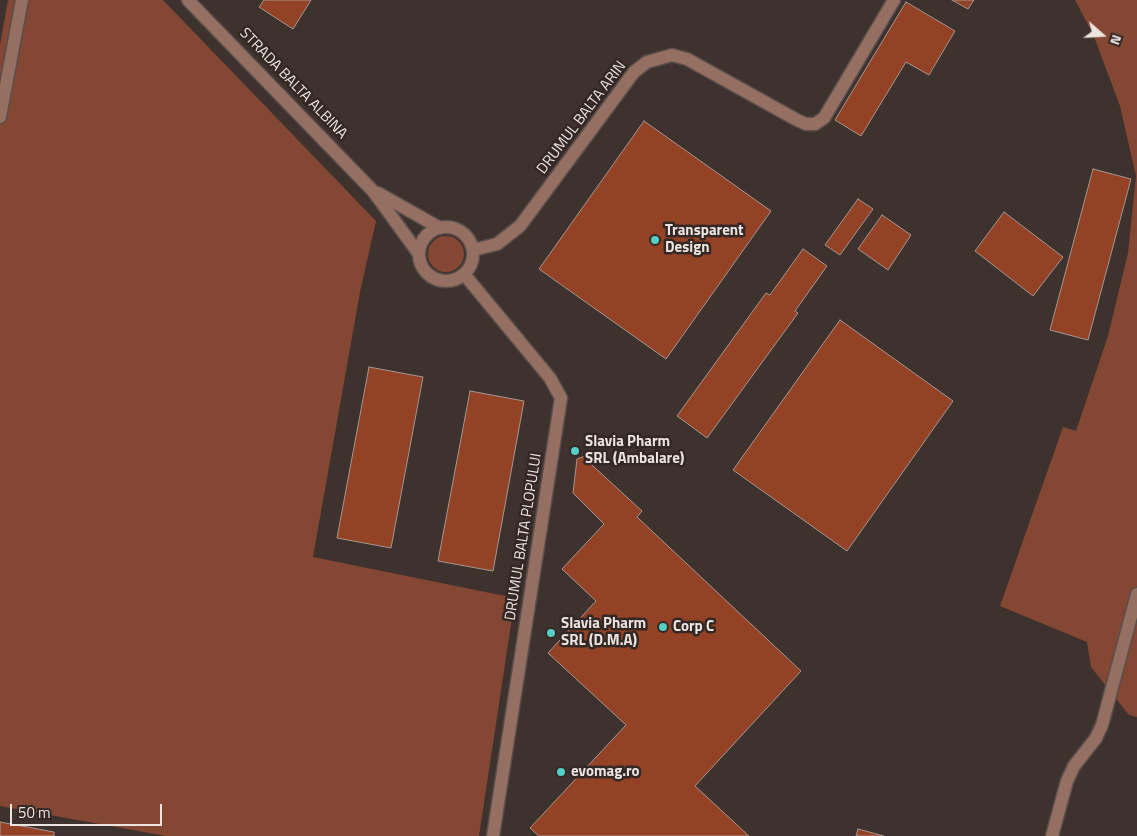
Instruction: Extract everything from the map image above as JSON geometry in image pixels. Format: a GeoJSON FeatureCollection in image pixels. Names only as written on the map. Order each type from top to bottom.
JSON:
{"type":"FeatureCollection","features":[{"type":"Feature","properties":{"kind":"street"},"geometry":{"type":"LineString","coordinates":[[0,117],[22,0]]}},
{"type":"Feature","properties":{"kind":"street","name":"STRADA BALTA ALBINA"},"geometry":{"type":"LineString","coordinates":[[188,0],[373,191],[419,254],[425,271],[440,281],[457,279],[464,274]]}},
{"type":"Feature","properties":{"kind":"street","name":"DRUMUL BALTA ARIN"},"geometry":{"type":"LineString","coordinates":[[473,250],[497,244],[520,226],[634,72],[647,62],[672,55],[687,59],[796,120],[806,124],[815,124],[824,118],[894,0]]}},
{"type":"Feature","properties":{"kind":"street","name":"STRADA BALTA ALBINA"},"geometry":{"type":"LineString","coordinates":[[373,191],[440,228],[458,229],[470,242],[473,250]]}},
{"type":"Feature","properties":{"kind":"street"},"geometry":{"type":"LineString","coordinates":[[419,254],[425,237],[440,228]]}},
{"type":"Feature","properties":{"kind":"street"},"geometry":{"type":"LineString","coordinates":[[464,274],[472,262],[473,250]]}},
{"type":"Feature","properties":{"kind":"street","name":"DRUMUL BALTA PLOPULUI"},"geometry":{"type":"LineString","coordinates":[[464,274],[550,378],[561,398],[493,836]]}},
{"type":"Feature","properties":{"kind":"street"},"geometry":{"type":"LineString","coordinates":[[1052,836],[1067,781],[1074,766],[1096,738],[1102,725],[1137,594]]}},
{"type":"Feature","properties":{"kind":"shaded area"},"geometry":{"type":"Polygon","coordinates":[[[8,0],[163,0],[376,221],[360,292],[313,557],[515,598],[479,836],[166,836],[0,806],[0,45],[8,0]]]}},
{"type":"Feature","properties":{"kind":"shaded area"},"geometry":{"type":"Polygon","coordinates":[[[1075,0],[1137,0],[1137,717],[1129,715],[1091,667],[1087,642],[1000,606],[1063,427],[1076,431],[1108,336],[1128,253],[1136,176],[1120,106],[1093,34],[1075,0]]]}},
{"type":"Feature","properties":{"kind":"shaded area"},"geometry":{"type":"Polygon","coordinates":[[[446,236],[453,237],[459,241],[463,247],[463,261],[459,267],[453,271],[446,272],[439,271],[433,267],[429,261],[428,254],[429,247],[433,241],[439,237],[446,236]]]}},
{"type":"Feature","properties":{"kind":"building"},"geometry":{"type":"Polygon","coordinates":[[[264,0],[311,0],[293,29],[259,7],[264,0]]]}},
{"type":"Feature","properties":{"kind":"building"},"geometry":{"type":"Polygon","coordinates":[[[952,0],[974,0],[968,9],[952,0]]]}},
{"type":"Feature","properties":{"kind":"building"},"geometry":{"type":"Polygon","coordinates":[[[906,2],[955,31],[929,75],[906,62],[861,136],[835,120],[906,2]]]}},
{"type":"Feature","properties":{"kind":"building","name":"Transparent Design"},"geometry":{"type":"Polygon","coordinates":[[[644,121],[771,211],[666,359],[539,269],[644,121]]]}},
{"type":"Feature","properties":{"kind":"building"},"geometry":{"type":"Polygon","coordinates":[[[1093,169],[1131,179],[1088,340],[1050,330],[1093,169]]]}},
{"type":"Feature","properties":{"kind":"building"},"geometry":{"type":"Polygon","coordinates":[[[858,199],[873,209],[840,255],[825,245],[858,199]]]}},
{"type":"Feature","properties":{"kind":"building"},"geometry":{"type":"Polygon","coordinates":[[[1004,212],[1063,257],[1033,296],[975,251],[1004,212]]]}},
{"type":"Feature","properties":{"kind":"building"},"geometry":{"type":"Polygon","coordinates":[[[882,215],[911,235],[888,270],[858,249],[882,215]]]}},
{"type":"Feature","properties":{"kind":"building"},"geometry":{"type":"Polygon","coordinates":[[[803,249],[827,266],[795,311],[798,313],[707,438],[677,416],[766,293],[770,295],[803,249]]]}},
{"type":"Feature","properties":{"kind":"building"},"geometry":{"type":"Polygon","coordinates":[[[840,320],[953,401],[847,551],[733,470],[840,320]]]}},
{"type":"Feature","properties":{"kind":"building"},"geometry":{"type":"Polygon","coordinates":[[[369,367],[423,377],[391,548],[337,538],[369,367]]]}},
{"type":"Feature","properties":{"kind":"building"},"geometry":{"type":"Polygon","coordinates":[[[470,391],[524,401],[493,571],[438,561],[470,391]]]}},
{"type":"Feature","properties":{"kind":"building","name":"Corp C"},"geometry":{"type":"Polygon","coordinates":[[[585,456],[593,466],[642,511],[637,517],[801,671],[695,786],[749,836],[539,836],[530,828],[626,725],[548,653],[596,601],[562,569],[604,524],[573,493],[577,459],[585,456]]]}},
{"type":"Feature","properties":{"kind":"building"},"geometry":{"type":"Polygon","coordinates":[[[0,822],[54,832],[54,836],[0,836],[0,822]]]}},
{"type":"Feature","properties":{"kind":"building"},"geometry":{"type":"Polygon","coordinates":[[[858,829],[884,836],[856,836],[858,829]]]}},
{"type":"Feature","properties":{"kind":"place","name":"Transparent Design"},"geometry":{"type":"Point","coordinates":[655,240]}},
{"type":"Feature","properties":{"kind":"place","name":"Slavia Pharm SRL (Ambalare)"},"geometry":{"type":"Point","coordinates":[575,451]}},
{"type":"Feature","properties":{"kind":"place","name":"Corp C"},"geometry":{"type":"Point","coordinates":[663,627]}},
{"type":"Feature","properties":{"kind":"place","name":"Slavia Pharm SRL (D.M.A)"},"geometry":{"type":"Point","coordinates":[551,633]}},
{"type":"Feature","properties":{"kind":"place","name":"evomag.ro"},"geometry":{"type":"Point","coordinates":[561,772]}}]}
